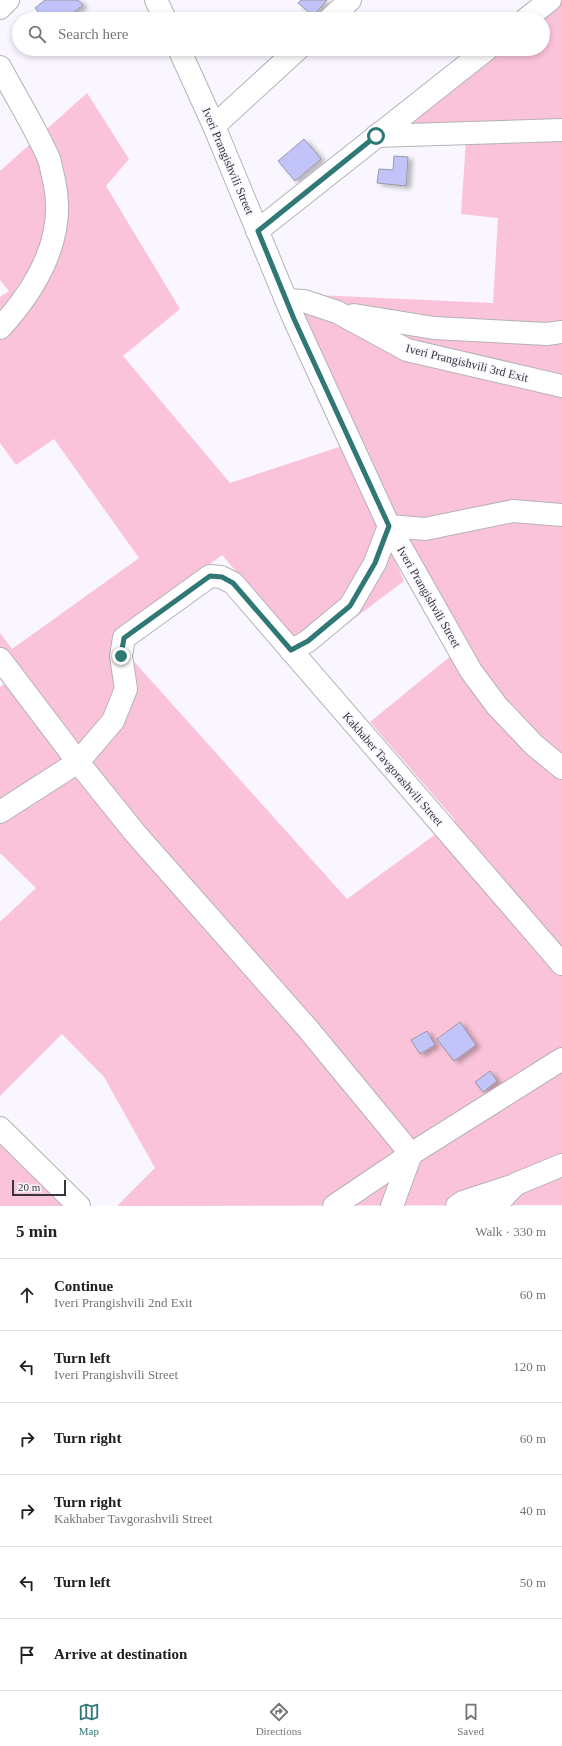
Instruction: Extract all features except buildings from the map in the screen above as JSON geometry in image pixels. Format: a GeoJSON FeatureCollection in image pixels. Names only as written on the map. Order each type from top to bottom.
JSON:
{"type":"FeatureCollection","features":[{"type":"Feature","properties":{"kind":"street"},"geometry":{"type":"LineString","coordinates":[[0,8],[8,0]]}},
{"type":"Feature","properties":{"kind":"street"},"geometry":{"type":"LineString","coordinates":[[156,0],[162,12]]}},
{"type":"Feature","properties":{"kind":"street"},"geometry":{"type":"LineString","coordinates":[[337,12],[350,0]]}},
{"type":"Feature","properties":{"kind":"street"},"geometry":{"type":"LineString","coordinates":[[535,12],[550,0]]}},
{"type":"Feature","properties":{"kind":"street","name":"Iveri Prangishvili Street"},"geometry":{"type":"LineString","coordinates":[[182,56],[214,126],[286,300],[389,526],[471,671],[497,706],[534,745],[562,768]]}},
{"type":"Feature","properties":{"kind":"street"},"geometry":{"type":"LineString","coordinates":[[214,126],[290,56]]}},
{"type":"Feature","properties":{"kind":"street"},"geometry":{"type":"LineString","coordinates":[[258,231],[478,56]]}},
{"type":"Feature","properties":{"kind":"street"},"geometry":{"type":"LineString","coordinates":[[0,67],[49,160],[57,192],[57,224],[46,262],[34,285],[18,309],[0,328]]}},
{"type":"Feature","properties":{"kind":"street"},"geometry":{"type":"LineString","coordinates":[[376,136],[562,130]]}},
{"type":"Feature","properties":{"kind":"street","name":"Iveri Prangishvili 3rd Exit"},"geometry":{"type":"LineString","coordinates":[[286,300],[304,301],[337,312],[407,350],[562,386]]}},
{"type":"Feature","properties":{"kind":"street"},"geometry":{"type":"LineString","coordinates":[[337,312],[434,328],[547,334],[562,332]]}},
{"type":"Feature","properties":{"kind":"street"},"geometry":{"type":"LineString","coordinates":[[291,650],[308,641],[350,606],[375,563],[389,526],[425,529],[513,511],[562,515]]}},
{"type":"Feature","properties":{"kind":"street","name":"Kakhaber Tavgorashvili Street"},"geometry":{"type":"LineString","coordinates":[[78,762],[114,721],[126,689],[121,656],[124,638],[210,576],[222,577],[233,583],[562,964]]}},
{"type":"Feature","properties":{"kind":"street"},"geometry":{"type":"LineString","coordinates":[[0,660],[78,762],[135,833],[308,1029],[411,1154]]}},
{"type":"Feature","properties":{"kind":"street"},"geometry":{"type":"LineString","coordinates":[[0,812],[78,762]]}},
{"type":"Feature","properties":{"kind":"street"},"geometry":{"type":"LineString","coordinates":[[334,1206],[411,1154],[562,1059]]}},
{"type":"Feature","properties":{"kind":"street"},"geometry":{"type":"LineString","coordinates":[[0,1128],[78,1206]]}},
{"type":"Feature","properties":{"kind":"street"},"geometry":{"type":"LineString","coordinates":[[392,1206],[411,1154]]}},
{"type":"Feature","properties":{"kind":"street"},"geometry":{"type":"LineString","coordinates":[[457,1206],[463,1202],[516,1184],[562,1165]]}},
{"type":"Feature","properties":{"kind":"street"},"geometry":{"type":"LineString","coordinates":[[495,1206],[516,1184]]}},
{"type":"Feature","properties":{"kind":"shaded area"},"geometry":{"type":"Polygon","coordinates":[[[538,0],[562,0],[562,1205],[117,1206],[155,1168],[104,1077],[62,1034],[0,1096],[0,922],[36,888],[0,853],[0,687],[6,683],[0,674],[0,633],[12,649],[139,558],[54,439],[16,465],[0,443],[0,297],[9,291],[0,280],[0,171],[87,93],[129,159],[106,186],[180,309],[123,356],[230,483],[345,445],[404,581],[307,654],[222,555],[112,637],[347,899],[455,820],[370,722],[458,650],[293,294],[493,303],[498,218],[461,214],[466,140],[385,141],[470,56],[550,56],[550,12],[523,12],[538,0]]]}},
{"type":"Feature","properties":{"kind":"shaded area"},"geometry":{"type":"Polygon","coordinates":[[[0,1137],[70,1206],[0,1206],[0,1137]]]}},
{"type":"Feature","properties":{"kind":"route"},"geometry":{"type":"LineString","coordinates":[[121,656],[124,638],[210,576],[222,577],[233,583],[291,650],[308,641],[350,606],[375,563],[389,526],[294,319],[258,231],[376,136]]}}]}
